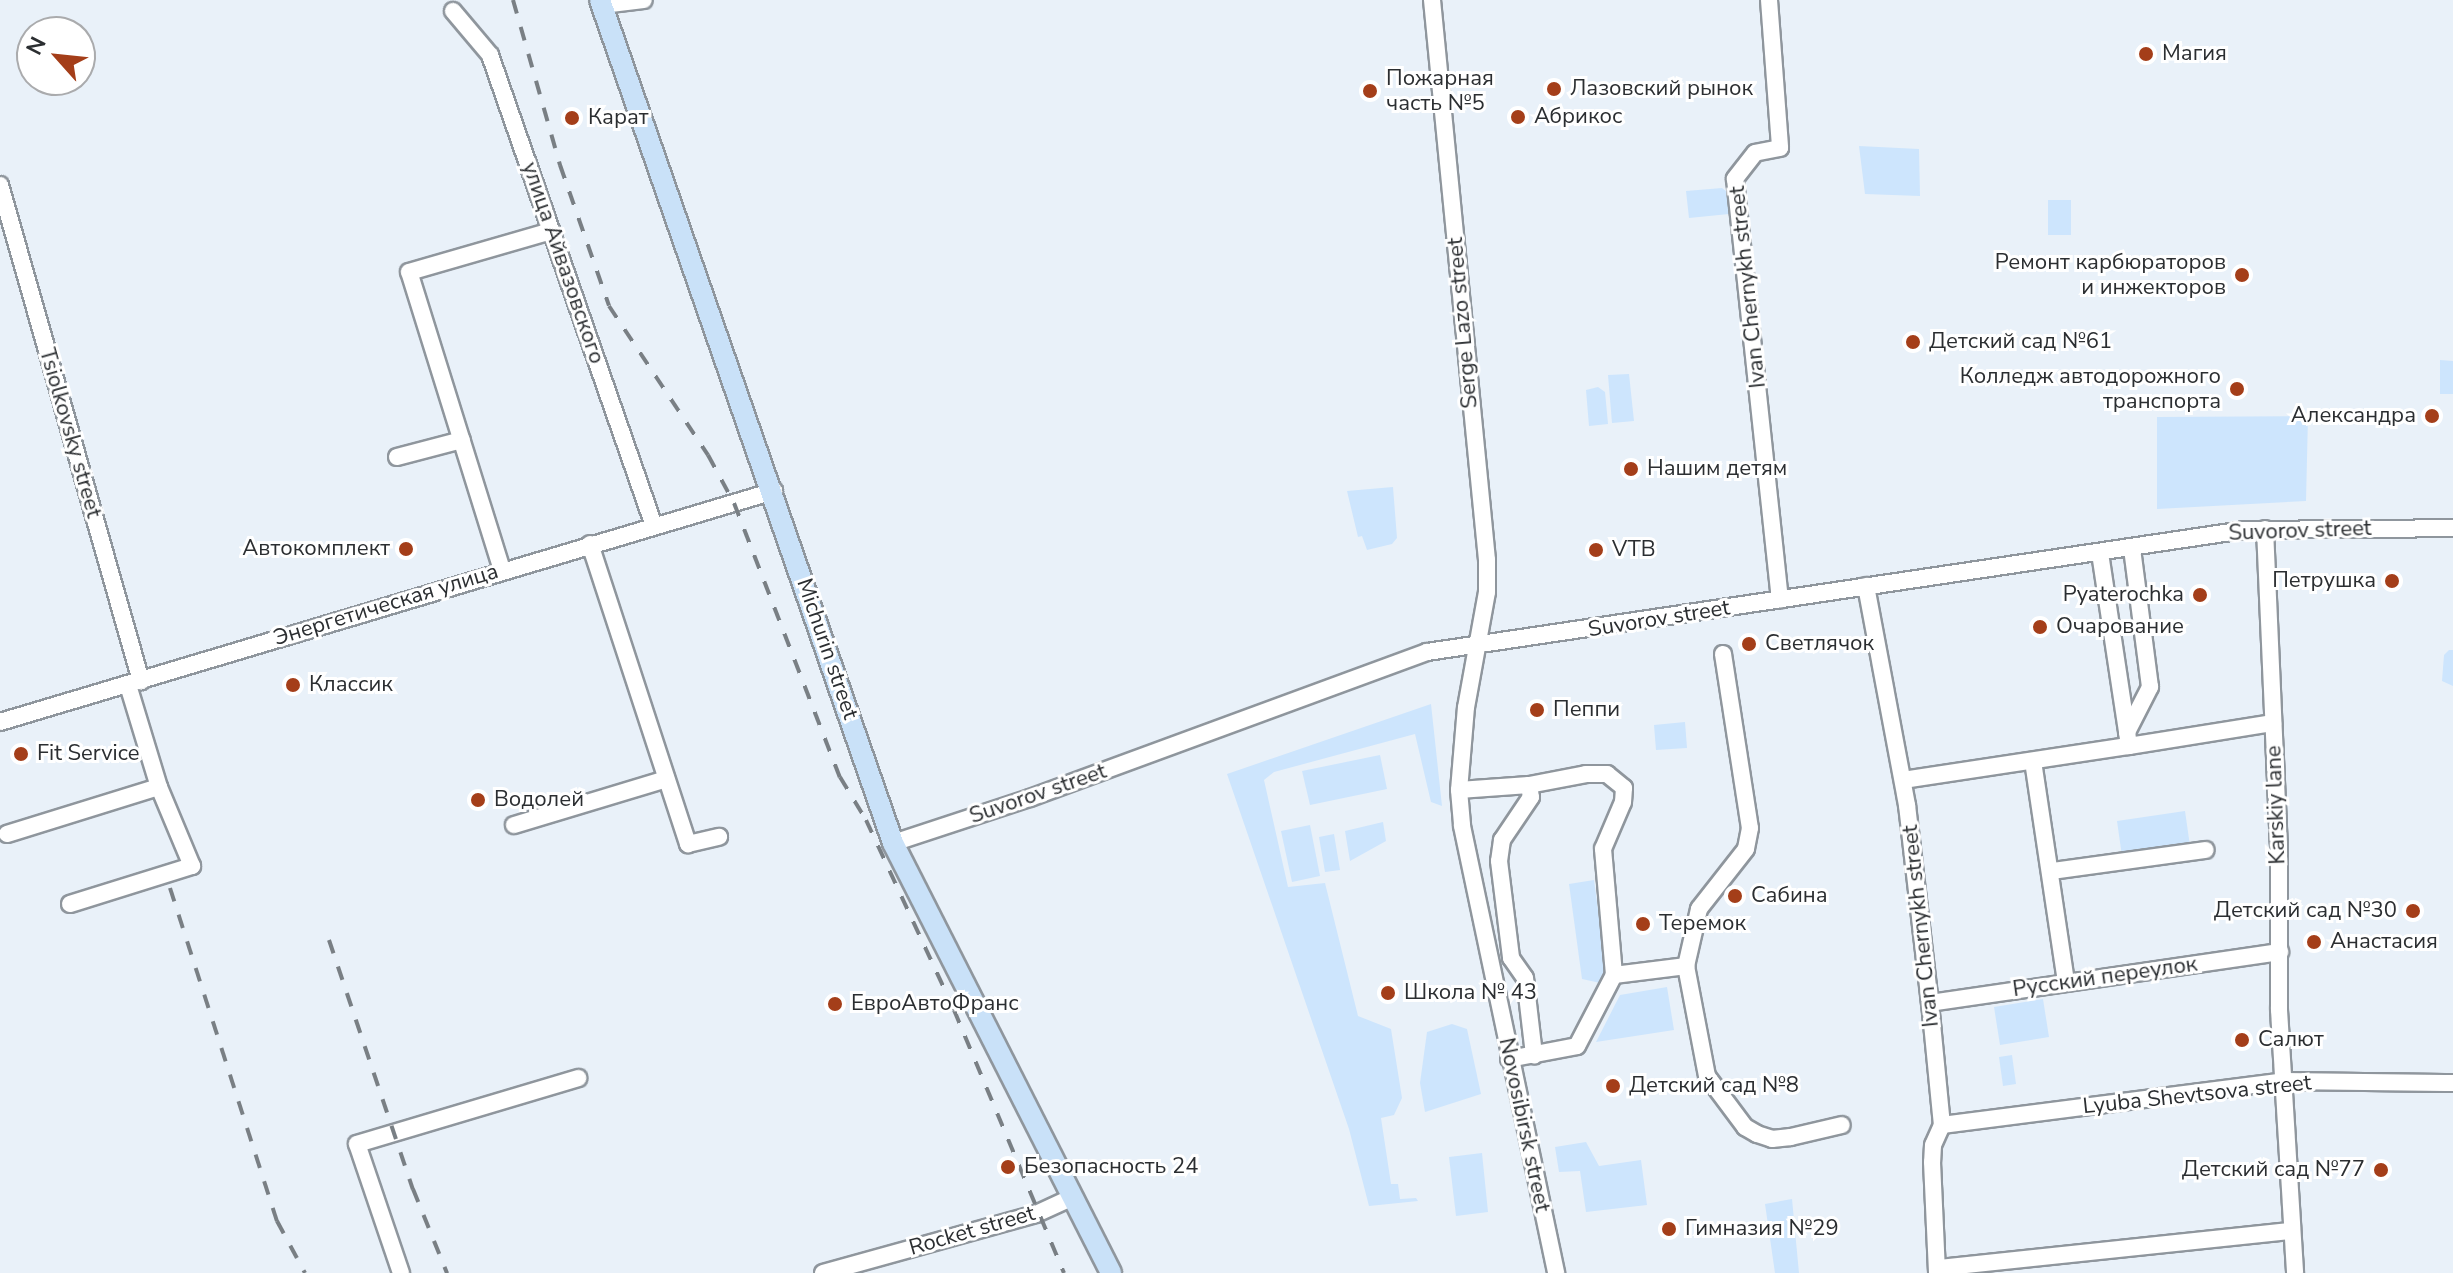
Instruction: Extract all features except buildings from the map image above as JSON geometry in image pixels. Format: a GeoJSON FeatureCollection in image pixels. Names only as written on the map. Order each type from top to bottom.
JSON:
{"type":"FeatureCollection","features":[{"type":"Feature","properties":{"kind":"main road","name":"Michurin street"},"geometry":{"type":"LineString","coordinates":[[601,2],[774,491],[893,843],[1111,1273]]}},
{"type":"Feature","properties":{"kind":"street"},"geometry":{"type":"LineString","coordinates":[[601,2],[644,0]]}},
{"type":"Feature","properties":{"kind":"street","name":"Serge Lazo street"},"geometry":{"type":"LineString","coordinates":[[1432,0],[1487,560],[1487,592],[1479,645]]}},
{"type":"Feature","properties":{"kind":"street","name":"Ivan Chernykh street"},"geometry":{"type":"LineString","coordinates":[[1769,0],[1780,148],[1755,153],[1735,179],[1780,600]]}},
{"type":"Feature","properties":{"kind":"street","name":"улица Айвазовского"},"geometry":{"type":"LineString","coordinates":[[453,11],[490,55],[654,525]]}},
{"type":"Feature","properties":{"kind":"street","name":"Tsiolkovsky street"},"geometry":{"type":"LineString","coordinates":[[0,185],[135,683],[159,787],[192,866],[70,904]]}},
{"type":"Feature","properties":{"kind":"street"},"geometry":{"type":"LineString","coordinates":[[502,570],[409,272],[551,231]]}},
{"type":"Feature","properties":{"kind":"street"},"geometry":{"type":"LineString","coordinates":[[397,457],[462,440]]}},
{"type":"Feature","properties":{"kind":"street","name":"Энергетическая улица"},"geometry":{"type":"LineString","coordinates":[[0,722],[774,491]]}},
{"type":"Feature","properties":{"kind":"street","name":"Suvorov street"},"geometry":{"type":"LineString","coordinates":[[893,843],[1030,798],[1427,652],[2265,529],[2453,528]]}},
{"type":"Feature","properties":{"kind":"street","name":"Karskiy lane"},"geometry":{"type":"LineString","coordinates":[[2265,529],[2284,1081],[2295,1273]]}},
{"type":"Feature","properties":{"kind":"street"},"geometry":{"type":"LineString","coordinates":[[590,544],[688,844],[719,837]]}},
{"type":"Feature","properties":{"kind":"street"},"geometry":{"type":"LineString","coordinates":[[2128,739],[2150,687],[2132,548]]}},
{"type":"Feature","properties":{"kind":"street"},"geometry":{"type":"LineString","coordinates":[[2100,553],[2128,739]]}},
{"type":"Feature","properties":{"kind":"street","name":"Ivan Chernykh street"},"geometry":{"type":"LineString","coordinates":[[1866,586],[1903,780],[1942,1125]]}},
{"type":"Feature","properties":{"kind":"street","name":"Novosibirsk street"},"geometry":{"type":"LineString","coordinates":[[1479,645],[1466,707],[1459,790],[1463,832],[1556,1273]]}},
{"type":"Feature","properties":{"kind":"street"},"geometry":{"type":"LineString","coordinates":[[1723,654],[1750,828],[1746,849],[1699,909],[1686,966],[1707,1076],[1745,1127],[1772,1139],[1842,1125]]}},
{"type":"Feature","properties":{"kind":"street"},"geometry":{"type":"LineString","coordinates":[[1903,780],[2033,761],[2128,739],[2273,723]]}},
{"type":"Feature","properties":{"kind":"street"},"geometry":{"type":"LineString","coordinates":[[2033,761],[2052,871],[2066,981]]}},
{"type":"Feature","properties":{"kind":"street"},"geometry":{"type":"LineString","coordinates":[[1459,790],[1529,785],[1586,774],[1607,774],[1624,788],[1623,802],[1603,849],[1614,975],[1577,1046],[1509,1059]]}},
{"type":"Feature","properties":{"kind":"street"},"geometry":{"type":"LineString","coordinates":[[514,825],[666,779]]}},
{"type":"Feature","properties":{"kind":"street"},"geometry":{"type":"LineString","coordinates":[[1529,785],[1531,797],[1502,840],[1499,861],[1511,958],[1525,978],[1534,1055]]}},
{"type":"Feature","properties":{"kind":"street"},"geometry":{"type":"LineString","coordinates":[[7,834],[159,787]]}},
{"type":"Feature","properties":{"kind":"street"},"geometry":{"type":"LineString","coordinates":[[2052,871],[2206,850]]}},
{"type":"Feature","properties":{"kind":"street","name":"Русский переулок"},"geometry":{"type":"LineString","coordinates":[[1930,1003],[2280,952]]}},
{"type":"Feature","properties":{"kind":"street"},"geometry":{"type":"LineString","coordinates":[[1614,975],[1686,966]]}},
{"type":"Feature","properties":{"kind":"street"},"geometry":{"type":"LineString","coordinates":[[401,1273],[357,1144],[578,1078]]}},
{"type":"Feature","properties":{"kind":"street","name":"Lyuba Shevtsova street"},"geometry":{"type":"LineString","coordinates":[[1942,1125],[2284,1081],[2453,1083]]}},
{"type":"Feature","properties":{"kind":"street"},"geometry":{"type":"LineString","coordinates":[[1942,1125],[1933,1145],[1932,1162],[1938,1270],[2291,1231]]}},
{"type":"Feature","properties":{"kind":"street","name":"Rocket street"},"geometry":{"type":"LineString","coordinates":[[823,1273],[1036,1214],[1073,1197]]}},
{"type":"Feature","properties":{"kind":"shaded area"},"geometry":{"type":"Polygon","coordinates":[[[1859,146],[1919,149],[1920,196],[1865,194],[1859,146]]]}},
{"type":"Feature","properties":{"kind":"shaded area"},"geometry":{"type":"Polygon","coordinates":[[[1722,188],[1726,191],[1729,214],[1689,218],[1686,191],[1722,188]]]}},
{"type":"Feature","properties":{"kind":"shaded area"},"geometry":{"type":"Polygon","coordinates":[[[2048,200],[2071,200],[2071,235],[2048,235],[2048,200]]]}},
{"type":"Feature","properties":{"kind":"shaded area"},"geometry":{"type":"Polygon","coordinates":[[[2440,360],[2453,361],[2453,394],[2440,394],[2440,360]]]}},
{"type":"Feature","properties":{"kind":"shaded area"},"geometry":{"type":"Polygon","coordinates":[[[1629,374],[1634,421],[1612,423],[1608,375],[1629,374]]]}},
{"type":"Feature","properties":{"kind":"shaded area"},"geometry":{"type":"Polygon","coordinates":[[[1598,387],[1605,392],[1608,424],[1589,426],[1586,390],[1598,387]]]}},
{"type":"Feature","properties":{"kind":"shaded area"},"geometry":{"type":"Polygon","coordinates":[[[2308,416],[2306,501],[2157,509],[2157,417],[2308,416]]]}},
{"type":"Feature","properties":{"kind":"shaded area"},"geometry":{"type":"Polygon","coordinates":[[[1393,487],[1397,538],[1392,544],[1367,550],[1362,536],[1358,537],[1347,491],[1393,487]]]}},
{"type":"Feature","properties":{"kind":"shaded area"},"geometry":{"type":"Polygon","coordinates":[[[2453,650],[2453,686],[2442,681],[2444,655],[2453,650]]]}},
{"type":"Feature","properties":{"kind":"shaded area"},"geometry":{"type":"Polygon","coordinates":[[[1431,704],[1442,806],[1431,802],[1415,734],[1274,772],[1264,780],[1288,887],[1325,883],[1358,1016],[1391,1029],[1402,1098],[1394,1115],[1381,1118],[1391,1184],[1398,1184],[1400,1199],[1416,1198],[1418,1201],[1369,1206],[1349,1129],[1227,774],[1431,704]]]}},
{"type":"Feature","properties":{"kind":"shaded area"},"geometry":{"type":"Polygon","coordinates":[[[1685,722],[1687,748],[1656,750],[1654,725],[1685,722]]]}},
{"type":"Feature","properties":{"kind":"shaded area"},"geometry":{"type":"Polygon","coordinates":[[[1380,755],[1387,789],[1310,805],[1302,771],[1380,755]]]}},
{"type":"Feature","properties":{"kind":"shaded area"},"geometry":{"type":"Polygon","coordinates":[[[2185,811],[2190,846],[2122,856],[2117,821],[2185,811]]]}},
{"type":"Feature","properties":{"kind":"shaded area"},"geometry":{"type":"Polygon","coordinates":[[[1383,822],[1386,841],[1350,861],[1345,831],[1383,822]]]}},
{"type":"Feature","properties":{"kind":"shaded area"},"geometry":{"type":"Polygon","coordinates":[[[1310,825],[1320,876],[1292,882],[1281,831],[1310,825]]]}},
{"type":"Feature","properties":{"kind":"shaded area"},"geometry":{"type":"Polygon","coordinates":[[[1334,834],[1340,870],[1325,872],[1319,837],[1334,834]]]}},
{"type":"Feature","properties":{"kind":"shaded area"},"geometry":{"type":"Polygon","coordinates":[[[1594,880],[1607,977],[1605,984],[1582,979],[1569,884],[1594,880]]]}},
{"type":"Feature","properties":{"kind":"shaded area"},"geometry":{"type":"Polygon","coordinates":[[[1667,987],[1674,1030],[1596,1042],[1620,995],[1667,987]]]}},
{"type":"Feature","properties":{"kind":"shaded area"},"geometry":{"type":"Polygon","coordinates":[[[2043,999],[2049,1037],[2000,1045],[1994,1007],[2043,999]]]}},
{"type":"Feature","properties":{"kind":"shaded area"},"geometry":{"type":"Polygon","coordinates":[[[1452,1024],[1467,1029],[1481,1094],[1425,1112],[1420,1083],[1427,1032],[1452,1024]]]}},
{"type":"Feature","properties":{"kind":"shaded area"},"geometry":{"type":"Polygon","coordinates":[[[2012,1055],[2016,1084],[2003,1086],[1999,1057],[2012,1055]]]}},
{"type":"Feature","properties":{"kind":"shaded area"},"geometry":{"type":"Polygon","coordinates":[[[1586,1142],[1599,1166],[1641,1160],[1647,1205],[1586,1212],[1580,1171],[1559,1172],[1555,1147],[1586,1142]]]}},
{"type":"Feature","properties":{"kind":"shaded area"},"geometry":{"type":"Polygon","coordinates":[[[1482,1153],[1488,1212],[1456,1216],[1449,1157],[1482,1153]]]}},
{"type":"Feature","properties":{"kind":"shaded area"},"geometry":{"type":"Polygon","coordinates":[[[1792,1199],[1799,1273],[1775,1273],[1765,1204],[1792,1199]]]}},
{"type":"Feature","properties":{"kind":"railway"},"geometry":{"type":"LineString","coordinates":[[513,0],[560,165],[609,306],[708,455],[734,503],[840,777],[866,820],[954,1010],[1064,1273]]}},
{"type":"Feature","properties":{"kind":"railway"},"geometry":{"type":"LineString","coordinates":[[170,888],[277,1221],[305,1273]]}},
{"type":"Feature","properties":{"kind":"railway"},"geometry":{"type":"LineString","coordinates":[[329,940],[413,1189],[447,1273]]}},
{"type":"Feature","properties":{"kind":"place","name":"Магия"},"geometry":{"type":"Point","coordinates":[2146,54]}},
{"type":"Feature","properties":{"kind":"place","name":"Лазовский рынок"},"geometry":{"type":"Point","coordinates":[1554,89]}},
{"type":"Feature","properties":{"kind":"place","name":"Пожарная часть №5"},"geometry":{"type":"Point","coordinates":[1370,91]}},
{"type":"Feature","properties":{"kind":"place","name":"Абрикос"},"geometry":{"type":"Point","coordinates":[1518,117]}},
{"type":"Feature","properties":{"kind":"place","name":"Карат"},"geometry":{"type":"Point","coordinates":[572,118]}},
{"type":"Feature","properties":{"kind":"place","name":"Ремонт карбюраторов и инжекторов"},"geometry":{"type":"Point","coordinates":[2242,275]}},
{"type":"Feature","properties":{"kind":"place","name":"Детский сад №61"},"geometry":{"type":"Point","coordinates":[1913,342]}},
{"type":"Feature","properties":{"kind":"place","name":"Колледж автодорожного транспорта"},"geometry":{"type":"Point","coordinates":[2237,389]}},
{"type":"Feature","properties":{"kind":"place","name":"Александра"},"geometry":{"type":"Point","coordinates":[2432,416]}},
{"type":"Feature","properties":{"kind":"place","name":"Нашим детям"},"geometry":{"type":"Point","coordinates":[1631,469]}},
{"type":"Feature","properties":{"kind":"place","name":"Автокомплект"},"geometry":{"type":"Point","coordinates":[406,549]}},
{"type":"Feature","properties":{"kind":"place","name":"VTB"},"geometry":{"type":"Point","coordinates":[1596,550]}},
{"type":"Feature","properties":{"kind":"place","name":"Петрушка"},"geometry":{"type":"Point","coordinates":[2392,581]}},
{"type":"Feature","properties":{"kind":"place","name":"Pyaterochka"},"geometry":{"type":"Point","coordinates":[2200,595]}},
{"type":"Feature","properties":{"kind":"place","name":"Очарование"},"geometry":{"type":"Point","coordinates":[2040,627]}},
{"type":"Feature","properties":{"kind":"place","name":"Светлячок"},"geometry":{"type":"Point","coordinates":[1749,644]}},
{"type":"Feature","properties":{"kind":"place","name":"Классик"},"geometry":{"type":"Point","coordinates":[293,685]}},
{"type":"Feature","properties":{"kind":"place","name":"Пеппи"},"geometry":{"type":"Point","coordinates":[1537,710]}},
{"type":"Feature","properties":{"kind":"place","name":"Fit Service"},"geometry":{"type":"Point","coordinates":[21,754]}},
{"type":"Feature","properties":{"kind":"place","name":"Водолей"},"geometry":{"type":"Point","coordinates":[478,800]}},
{"type":"Feature","properties":{"kind":"place","name":"Сабина"},"geometry":{"type":"Point","coordinates":[1735,896]}},
{"type":"Feature","properties":{"kind":"place","name":"Детский сад №30"},"geometry":{"type":"Point","coordinates":[2413,911]}},
{"type":"Feature","properties":{"kind":"place","name":"Теремок"},"geometry":{"type":"Point","coordinates":[1643,924]}},
{"type":"Feature","properties":{"kind":"place","name":"Анастасия"},"geometry":{"type":"Point","coordinates":[2314,942]}},
{"type":"Feature","properties":{"kind":"place","name":"Школа № 43"},"geometry":{"type":"Point","coordinates":[1388,993]}},
{"type":"Feature","properties":{"kind":"place","name":"ЕвроАвтоФранс"},"geometry":{"type":"Point","coordinates":[835,1004]}},
{"type":"Feature","properties":{"kind":"place","name":"Салют"},"geometry":{"type":"Point","coordinates":[2242,1040]}},
{"type":"Feature","properties":{"kind":"place","name":"Детский сад №8"},"geometry":{"type":"Point","coordinates":[1613,1086]}},
{"type":"Feature","properties":{"kind":"place","name":"Безопасность 24"},"geometry":{"type":"Point","coordinates":[1008,1167]}},
{"type":"Feature","properties":{"kind":"place","name":"Детский сад №77"},"geometry":{"type":"Point","coordinates":[2381,1170]}},
{"type":"Feature","properties":{"kind":"place","name":"Гимназия №29"},"geometry":{"type":"Point","coordinates":[1669,1229]}}]}
